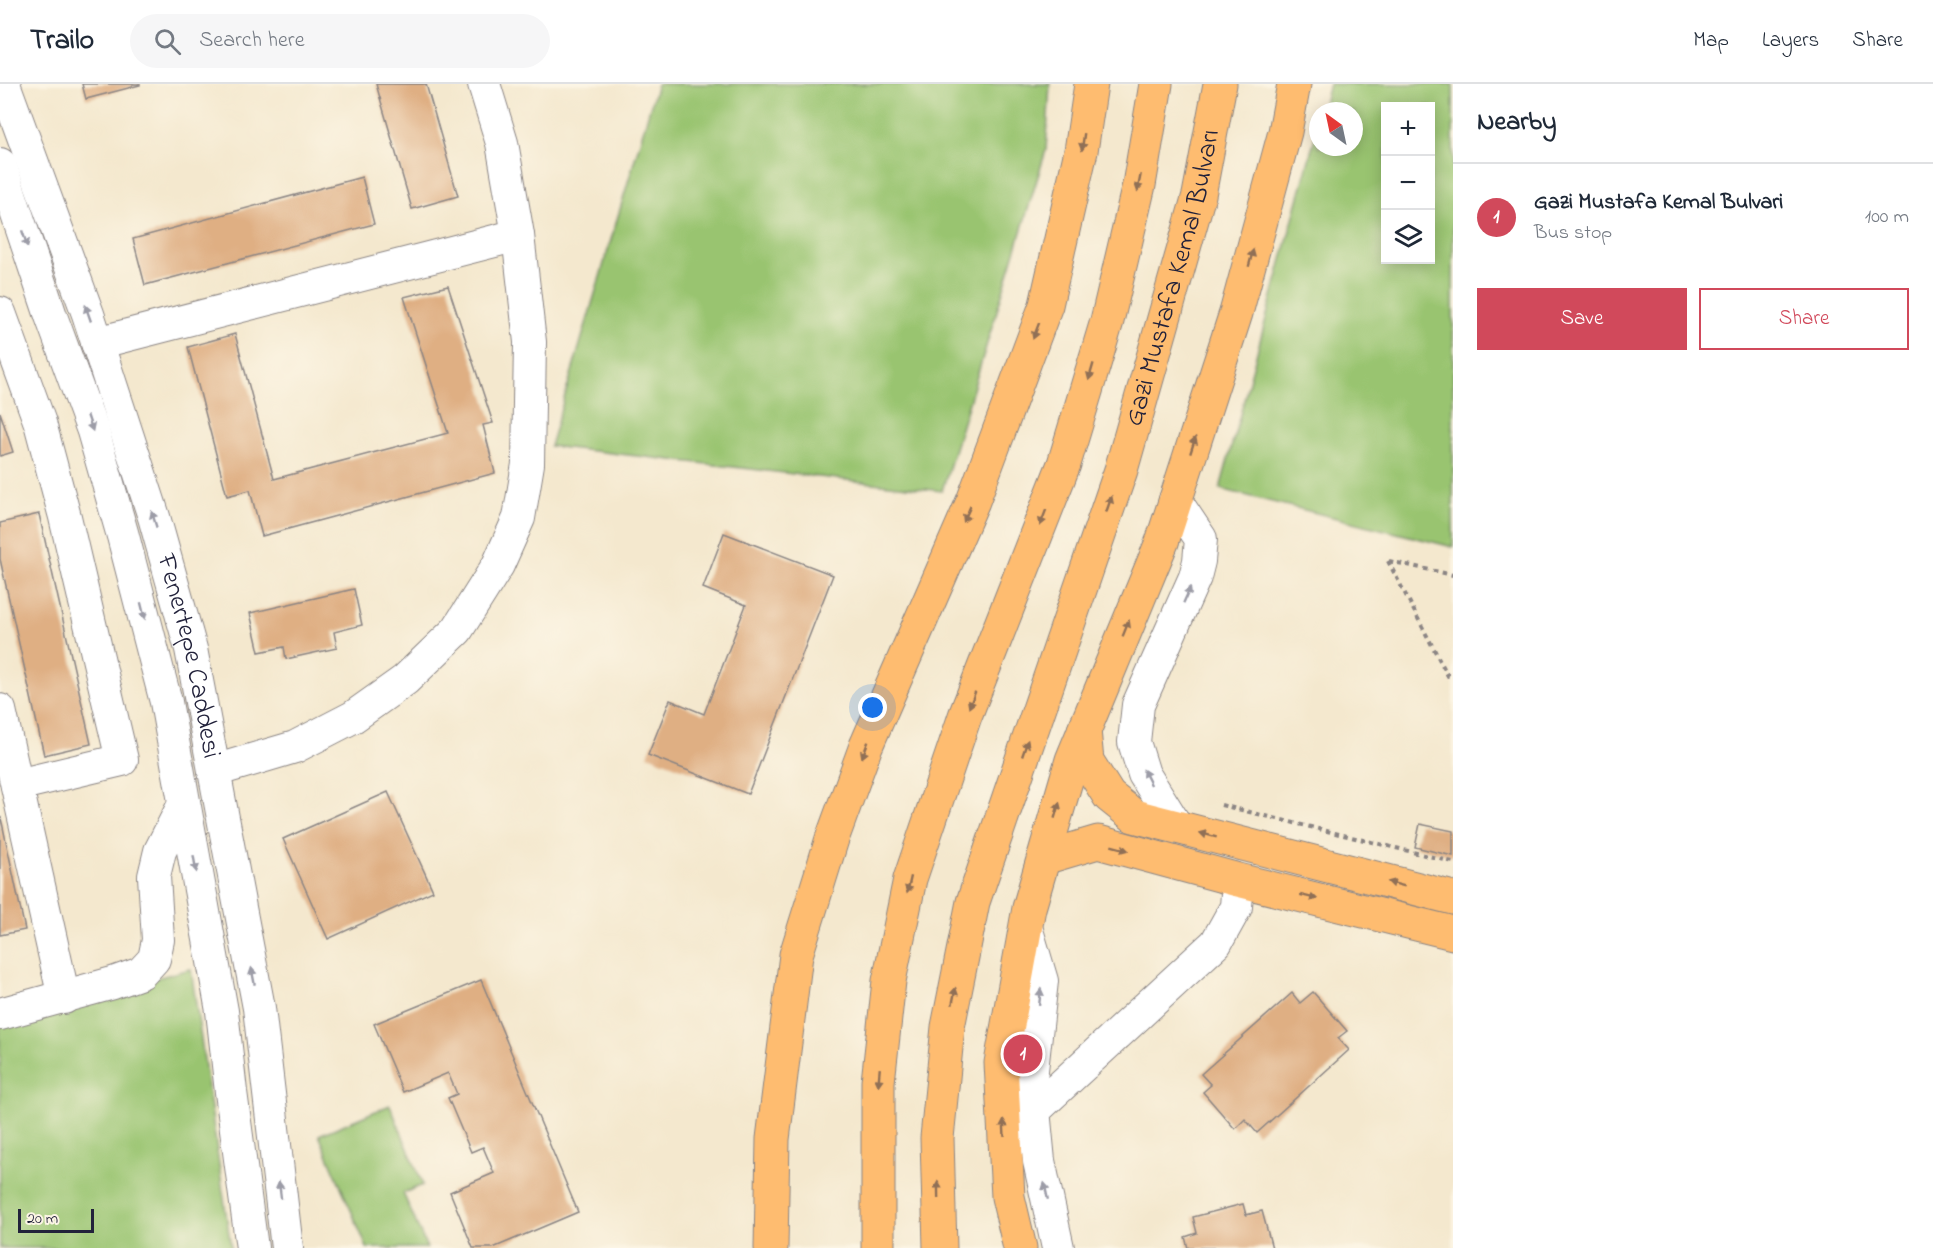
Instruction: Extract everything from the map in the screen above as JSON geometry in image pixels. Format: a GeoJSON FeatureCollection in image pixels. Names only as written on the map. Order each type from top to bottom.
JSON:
{"type":"FeatureCollection","features":[{"type":"Feature","properties":{"kind":"main road"},"geometry":{"type":"LineString","coordinates":[[771,1248],[773,1139],[796,955],[832,839],[866,746],[973,501],[1046,305],[1081,151],[1090,84]]}},
{"type":"Feature","properties":{"kind":"main road","name":"Gazi Mustafa Kemal Bulvarı"},"geometry":{"type":"LineString","coordinates":[[878,1248],[878,1082],[889,981],[910,879],[965,716],[1064,464],[1107,321],[1139,185],[1156,84]]}},
{"type":"Feature","properties":{"kind":"main road","name":"Gazi Mustafa Kemal Bulvarı"},"geometry":{"type":"LineString","coordinates":[[940,1248],[937,1138],[948,1027],[973,902],[1121,470],[1199,195],[1220,84]]}},
{"type":"Feature","properties":{"kind":"main road"},"geometry":{"type":"LineString","coordinates":[[1020,1248],[1008,1197],[1001,1063],[1026,927],[1072,760],[1162,542],[1236,313],[1285,132],[1294,84]]}},
{"type":"Feature","properties":{"kind":"main road"},"geometry":{"type":"LineString","coordinates":[[1084,730],[1087,761],[1109,796],[1134,816],[1453,898]]}},
{"type":"Feature","properties":{"kind":"main road"},"geometry":{"type":"LineString","coordinates":[[1044,858],[1098,842],[1238,880],[1453,933]]}},
{"type":"Feature","properties":{"kind":"street","name":"Fenertepe Caddesi"},"geometry":{"type":"LineString","coordinates":[[4,84],[98,343],[154,517],[191,649],[259,1008],[287,1248]]}},
{"type":"Feature","properties":{"kind":"street"},"geometry":{"type":"LineString","coordinates":[[214,771],[295,747],[353,717],[405,680],[457,630],[498,565],[519,519],[528,464],[530,342],[518,235],[502,143],[484,84]]}},
{"type":"Feature","properties":{"kind":"street","name":"Fenertepe Caddesi"},"geometry":{"type":"LineString","coordinates":[[0,164],[51,316],[93,431],[166,702],[222,1011],[252,1248]]}},
{"type":"Feature","properties":{"kind":"street"},"geometry":{"type":"LineString","coordinates":[[98,343],[518,235]]}},
{"type":"Feature","properties":{"kind":"street"},"geometry":{"type":"LineString","coordinates":[[0,314],[40,423],[65,517],[122,760],[17,785]]}},
{"type":"Feature","properties":{"kind":"street"},"geometry":{"type":"LineString","coordinates":[[1175,500],[1201,539],[1199,561],[1195,578],[1138,705],[1134,742],[1144,774],[1177,827]]}},
{"type":"Feature","properties":{"kind":"street"},"geometry":{"type":"LineString","coordinates":[[0,710],[64,998]]}},
{"type":"Feature","properties":{"kind":"street"},"geometry":{"type":"LineString","coordinates":[[0,1014],[64,998],[141,973],[154,959],[158,940],[154,876],[160,851],[184,804]]}},
{"type":"Feature","properties":{"kind":"street"},"geometry":{"type":"LineString","coordinates":[[1034,1111],[1216,943],[1236,907],[1238,880]]}},
{"type":"Feature","properties":{"kind":"street"},"geometry":{"type":"LineString","coordinates":[[1026,927],[1042,981],[1031,1079],[1040,1161],[1058,1248]]}},
{"type":"Feature","properties":{"kind":"street"},"geometry":{"type":"LineString","coordinates":[[222,1011],[259,1008]]}},
{"type":"Feature","properties":{"kind":"path"},"geometry":{"type":"LineString","coordinates":[[1453,575],[1388,561],[1448,676],[1453,677]]}},
{"type":"Feature","properties":{"kind":"path"},"geometry":{"type":"LineString","coordinates":[[1218,805],[1453,862]]}},
{"type":"Feature","properties":{"kind":"green space"},"geometry":{"type":"Polygon","coordinates":[[[657,84],[1050,84],[1046,150],[942,491],[550,446],[657,84]]]}},
{"type":"Feature","properties":{"kind":"green space"},"geometry":{"type":"Polygon","coordinates":[[[1329,84],[1453,84],[1453,547],[1220,489],[1310,156],[1363,156],[1363,102],[1324,102],[1329,84]]]}},
{"type":"Feature","properties":{"kind":"green space"},"geometry":{"type":"Polygon","coordinates":[[[191,969],[231,1248],[0,1248],[0,1018],[191,969]]]}},
{"type":"Feature","properties":{"kind":"green space"},"geometry":{"type":"Polygon","coordinates":[[[390,1105],[423,1185],[403,1193],[427,1248],[367,1248],[319,1135],[390,1105]]]}},
{"type":"Feature","properties":{"kind":"building"},"geometry":{"type":"Polygon","coordinates":[[[82,84],[140,84],[140,85],[86,99],[82,84]]]}},
{"type":"Feature","properties":{"kind":"building"},"geometry":{"type":"Polygon","coordinates":[[[376,84],[426,84],[458,196],[412,209],[376,84]]]}},
{"type":"Feature","properties":{"kind":"building"},"geometry":{"type":"Polygon","coordinates":[[[362,177],[374,224],[145,285],[133,239],[362,177]]]}},
{"type":"Feature","properties":{"kind":"building"},"geometry":{"type":"Polygon","coordinates":[[[448,286],[493,423],[483,425],[495,473],[262,536],[250,490],[227,496],[188,347],[235,334],[274,479],[448,433],[404,297],[448,286]]]}},
{"type":"Feature","properties":{"kind":"building"},"geometry":{"type":"Polygon","coordinates":[[[0,412],[13,452],[0,456],[0,412]]]}},
{"type":"Feature","properties":{"kind":"building"},"geometry":{"type":"Polygon","coordinates":[[[39,514],[91,744],[44,755],[0,559],[0,523],[39,514]]]}},
{"type":"Feature","properties":{"kind":"building"},"geometry":{"type":"Polygon","coordinates":[[[724,533],[833,575],[748,794],[648,755],[670,700],[704,714],[746,605],[703,588],[724,533]]]}},
{"type":"Feature","properties":{"kind":"building"},"geometry":{"type":"Polygon","coordinates":[[[354,589],[362,625],[334,632],[337,648],[286,659],[284,647],[259,652],[250,613],[354,589]]]}},
{"type":"Feature","properties":{"kind":"building"},"geometry":{"type":"Polygon","coordinates":[[[388,792],[433,891],[328,939],[283,839],[388,792]]]}},
{"type":"Feature","properties":{"kind":"building"},"geometry":{"type":"Polygon","coordinates":[[[0,819],[25,930],[0,935],[0,819]]]}},
{"type":"Feature","properties":{"kind":"building"},"geometry":{"type":"Polygon","coordinates":[[[1420,824],[1453,831],[1453,856],[1415,847],[1420,824]]]}},
{"type":"Feature","properties":{"kind":"building"},"geometry":{"type":"Polygon","coordinates":[[[481,980],[578,1212],[493,1248],[473,1248],[450,1192],[494,1173],[483,1147],[471,1152],[448,1098],[457,1094],[448,1073],[403,1092],[374,1024],[481,980]]]}},
{"type":"Feature","properties":{"kind":"building"},"geometry":{"type":"Polygon","coordinates":[[[1313,992],[1347,1031],[1338,1038],[1349,1050],[1257,1133],[1245,1119],[1235,1129],[1203,1092],[1211,1085],[1201,1074],[1292,993],[1300,1003],[1313,992]]]}},
{"type":"Feature","properties":{"kind":"building"},"geometry":{"type":"Polygon","coordinates":[[[1243,1204],[1246,1215],[1262,1211],[1272,1248],[1188,1248],[1185,1237],[1197,1233],[1193,1217],[1243,1204]]]}},
{"type":"Feature","properties":{"kind":"place","name":"Gazi Mustafa Kemal Bulvari"},"geometry":{"type":"Point","coordinates":[1023,1054]}}]}
